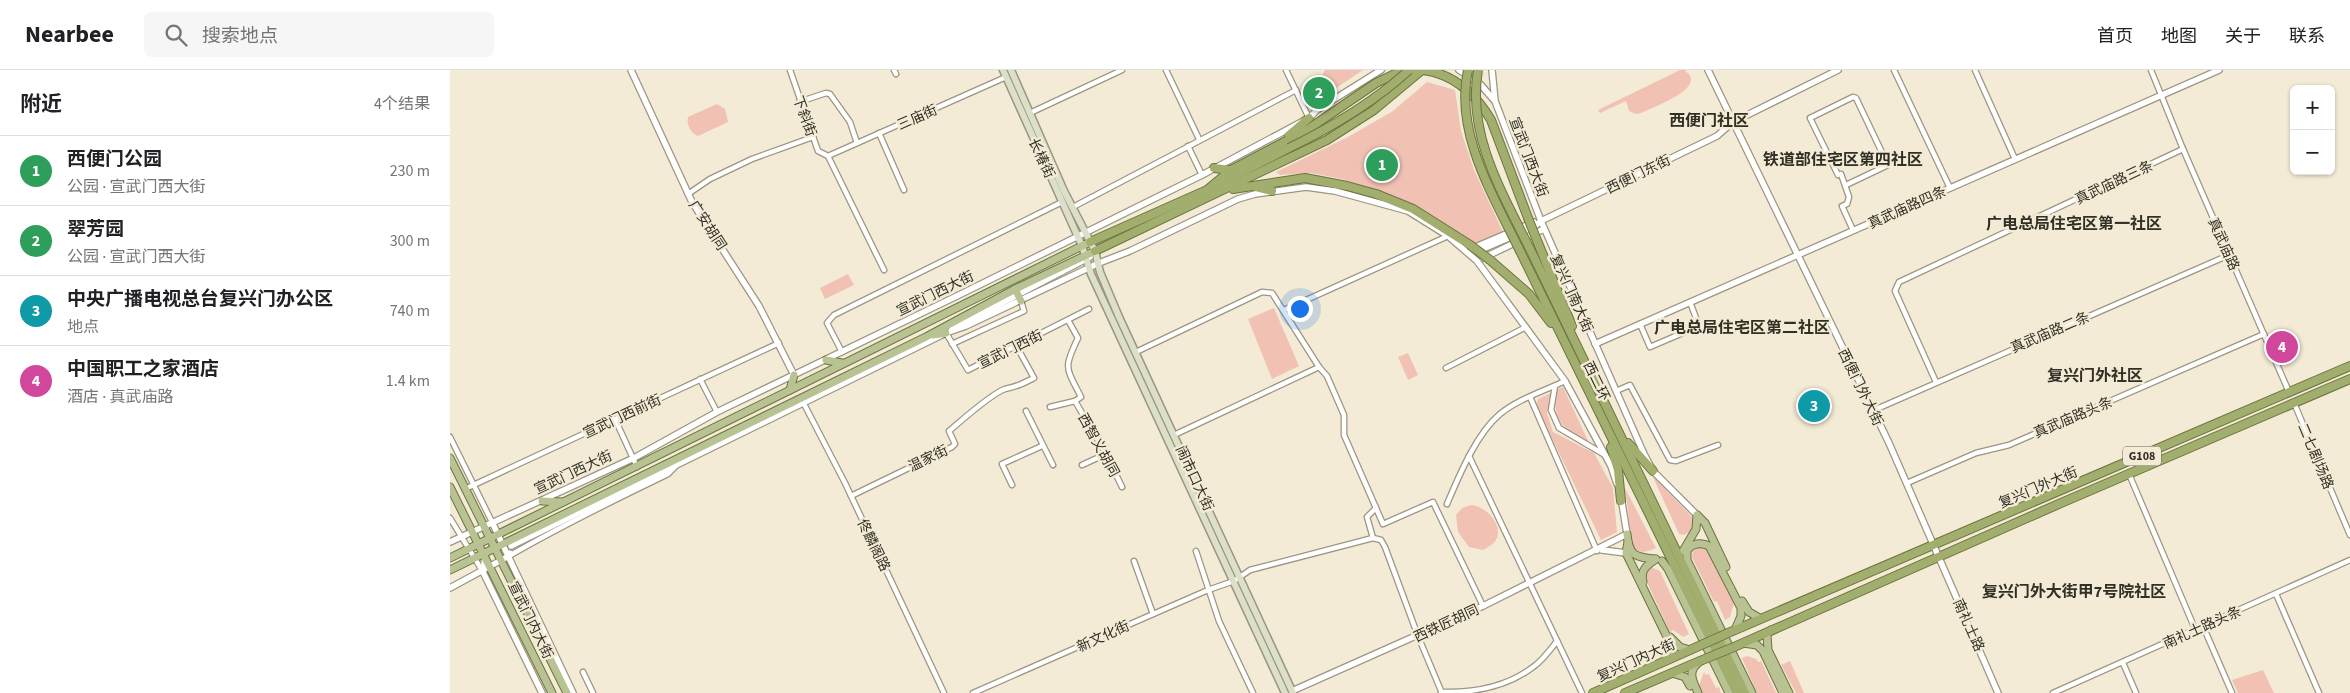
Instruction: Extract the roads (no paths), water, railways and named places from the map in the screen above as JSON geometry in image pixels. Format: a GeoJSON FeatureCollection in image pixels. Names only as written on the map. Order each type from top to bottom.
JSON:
{"type":"FeatureCollection","features":[{"type":"Feature","properties":{"kind":"highway"},"geometry":{"type":"LineString","coordinates":[[1207,190],[1231,170],[1328,117],[1376,83],[1397,73],[1410,70]]}},
{"type":"Feature","properties":{"kind":"highway"},"geometry":{"type":"LineString","coordinates":[[1090,242],[1207,190],[1324,131],[1369,102],[1410,70]]}},
{"type":"Feature","properties":{"kind":"highway"},"geometry":{"type":"LineString","coordinates":[[1095,251],[1289,158],[1351,126],[1397,92],[1422,70],[1435,72],[1461,84],[1483,106],[1572,327],[1580,352]]}},
{"type":"Feature","properties":{"kind":"highway","name":"西二环"},"geometry":{"type":"LineString","coordinates":[[1468,70],[1465,82],[1466,105],[1473,148],[1491,192],[1737,693]]}},
{"type":"Feature","properties":{"kind":"highway","name":"西二环"},"geometry":{"type":"LineString","coordinates":[[1478,70],[1476,115],[1481,140],[1500,188],[1745,693]]}},
{"type":"Feature","properties":{"kind":"highway"},"geometry":{"type":"LineString","coordinates":[[1278,145],[1309,118]]}},
{"type":"Feature","properties":{"kind":"highway"},"geometry":{"type":"LineString","coordinates":[[1214,168],[1231,170]]}},
{"type":"Feature","properties":{"kind":"highway"},"geometry":{"type":"LineString","coordinates":[[1215,194],[1246,186],[1305,178],[1361,190],[1413,209],[1470,244],[1490,260],[1528,294],[1566,345]]}},
{"type":"Feature","properties":{"kind":"highway"},"geometry":{"type":"LineString","coordinates":[[1246,186],[1272,191]]}},
{"type":"Feature","properties":{"kind":"highway","name":"复兴门外大街"},"geometry":{"type":"LineString","coordinates":[[1731,632],[2350,366]]}},
{"type":"Feature","properties":{"kind":"highway","name":"复兴门外大街"},"geometry":{"type":"LineString","coordinates":[[1734,647],[2350,379]]}},
{"type":"Feature","properties":{"kind":"highway"},"geometry":{"type":"LineString","coordinates":[[1615,425],[1635,452],[1654,471]]}},
{"type":"Feature","properties":{"kind":"highway"},"geometry":{"type":"LineString","coordinates":[[1605,426],[1618,470],[1621,500]]}},
{"type":"Feature","properties":{"kind":"highway","name":"复兴门内大街"},"geometry":{"type":"LineString","coordinates":[[1593,693],[1731,632]]}},
{"type":"Feature","properties":{"kind":"highway","name":"复兴门内大街"},"geometry":{"type":"LineString","coordinates":[[1625,693],[1734,647]]}},
{"type":"Feature","properties":{"kind":"main road","name":"长椿街"},"geometry":{"type":"LineString","coordinates":[[1003,70],[1086,257]]}},
{"type":"Feature","properties":{"kind":"main road","name":"长椿街"},"geometry":{"type":"LineString","coordinates":[[1011,70],[1095,251]]}},
{"type":"Feature","properties":{"kind":"main road","name":"宣武门西大街"},"geometry":{"type":"LineString","coordinates":[[450,558],[1090,242]]}},
{"type":"Feature","properties":{"kind":"main road","name":"闹市口大街"},"geometry":{"type":"LineString","coordinates":[[1095,251],[1101,276],[1241,577],[1288,692]]}},
{"type":"Feature","properties":{"kind":"main road"},"geometry":{"type":"LineString","coordinates":[[450,570],[803,400],[1095,251]]}},
{"type":"Feature","properties":{"kind":"main road","name":"闹市口大街"},"geometry":{"type":"LineString","coordinates":[[1086,257],[1234,581],[1288,692]]}},
{"type":"Feature","properties":{"kind":"main road"},"geometry":{"type":"LineString","coordinates":[[1016,291],[1021,301]]}},
{"type":"Feature","properties":{"kind":"main road"},"geometry":{"type":"LineString","coordinates":[[926,337],[946,333]]}},
{"type":"Feature","properties":{"kind":"main road"},"geometry":{"type":"LineString","coordinates":[[826,360],[842,363]]}},
{"type":"Feature","properties":{"kind":"main road"},"geometry":{"type":"LineString","coordinates":[[790,390],[794,375]]}},
{"type":"Feature","properties":{"kind":"main road","name":"宣武门内大街"},"geometry":{"type":"LineString","coordinates":[[450,458],[567,693]]}},
{"type":"Feature","properties":{"kind":"main road","name":"宣武门内大街"},"geometry":{"type":"LineString","coordinates":[[450,487],[552,693]]}},
{"type":"Feature","properties":{"kind":"main road"},"geometry":{"type":"LineString","coordinates":[[542,501],[562,502]]}},
{"type":"Feature","properties":{"kind":"main road"},"geometry":{"type":"LineString","coordinates":[[1689,575],[1683,552],[1696,530],[1697,515]]}},
{"type":"Feature","properties":{"kind":"main road"},"geometry":{"type":"LineString","coordinates":[[1697,515],[1708,528],[1744,606],[1754,616],[1761,619]]}},
{"type":"Feature","properties":{"kind":"main road"},"geometry":{"type":"LineString","coordinates":[[1627,538],[1629,548],[1633,554],[1659,560],[1676,567]]}},
{"type":"Feature","properties":{"kind":"main road"},"geometry":{"type":"LineString","coordinates":[[1627,538],[1626,553],[1670,643],[1670,654],[1665,661]]}},
{"type":"Feature","properties":{"kind":"main road"},"geometry":{"type":"LineString","coordinates":[[1731,632],[1741,616],[1741,608],[1709,546],[1701,543],[1693,546],[1687,552],[1687,560],[1752,693]]}},
{"type":"Feature","properties":{"kind":"main road"},"geometry":{"type":"LineString","coordinates":[[1659,560],[1644,568],[1642,573],[1644,584],[1673,642],[1690,650]]}},
{"type":"Feature","properties":{"kind":"main road"},"geometry":{"type":"LineString","coordinates":[[1659,560],[1668,569],[1729,693]]}},
{"type":"Feature","properties":{"kind":"main road"},"geometry":{"type":"LineString","coordinates":[[1771,630],[1767,634],[1766,645],[1789,693]]}},
{"type":"Feature","properties":{"kind":"main road"},"geometry":{"type":"LineString","coordinates":[[1743,643],[1757,645],[1763,651],[1782,693]]}},
{"type":"Feature","properties":{"kind":"main road"},"geometry":{"type":"LineString","coordinates":[[1698,693],[1691,673],[1693,667],[1700,661]]}},
{"type":"Feature","properties":{"kind":"main road"},"geometry":{"type":"LineString","coordinates":[[1671,673],[1685,677],[1693,693]]}},
{"type":"Feature","properties":{"kind":"street","name":"广安胡同"},"geometry":{"type":"LineString","coordinates":[[631,70],[688,194],[759,306],[794,375]]}},
{"type":"Feature","properties":{"kind":"street","name":"下斜街"},"geometry":{"type":"LineString","coordinates":[[790,70],[799,102],[818,151],[828,156],[884,270]]}},
{"type":"Feature","properties":{"kind":"street"},"geometry":{"type":"LineString","coordinates":[[1030,113],[1122,70]]}},
{"type":"Feature","properties":{"kind":"street"},"geometry":{"type":"LineString","coordinates":[[1166,70],[1199,139]]}},
{"type":"Feature","properties":{"kind":"street"},"geometry":{"type":"LineString","coordinates":[[1286,70],[1309,118]]}},
{"type":"Feature","properties":{"kind":"street","name":"宣武门西大街"},"geometry":{"type":"LineString","coordinates":[[450,542],[634,458],[717,412],[1214,168],[1309,118],[1317,110],[1381,70]]}},
{"type":"Feature","properties":{"kind":"street","name":"宣武门西大街"},"geometry":{"type":"LineString","coordinates":[[1459,70],[1480,84],[1495,101]]}},
{"type":"Feature","properties":{"kind":"street","name":"宣武门西大街"},"geometry":{"type":"LineString","coordinates":[[1492,70],[1495,101],[1541,222]]}},
{"type":"Feature","properties":{"kind":"street","name":"西便门外大街"},"geometry":{"type":"LineString","coordinates":[[1708,70],[1907,483],[1933,545]]}},
{"type":"Feature","properties":{"kind":"street","name":"西便门东街"},"geometry":{"type":"LineString","coordinates":[[1468,253],[1475,253],[1534,227],[1717,136],[1733,122],[1838,70]]}},
{"type":"Feature","properties":{"kind":"street"},"geometry":{"type":"LineString","coordinates":[[1894,70],[1950,188]]}},
{"type":"Feature","properties":{"kind":"street"},"geometry":{"type":"LineString","coordinates":[[1974,70],[2015,159]]}},
{"type":"Feature","properties":{"kind":"street","name":"真武庙路"},"geometry":{"type":"LineString","coordinates":[[2151,70],[2183,149],[2289,392]]}},
{"type":"Feature","properties":{"kind":"street","name":"真武庙路四条"},"geometry":{"type":"LineString","coordinates":[[1595,344],[1797,253],[2219,70]]}},
{"type":"Feature","properties":{"kind":"street","name":"三庙街"},"geometry":{"type":"LineString","coordinates":[[828,156],[1006,77]]}},
{"type":"Feature","properties":{"kind":"street"},"geometry":{"type":"LineString","coordinates":[[1073,207],[1199,139],[1296,90]]}},
{"type":"Feature","properties":{"kind":"street"},"geometry":{"type":"LineString","coordinates":[[799,102],[826,92],[830,94],[850,122],[857,143]]}},
{"type":"Feature","properties":{"kind":"street"},"geometry":{"type":"LineString","coordinates":[[1846,185],[1888,165],[1856,98],[1853,97],[1810,118],[1846,185],[1849,197],[1847,204],[1842,206],[1855,228]]}},
{"type":"Feature","properties":{"kind":"street"},"geometry":{"type":"LineString","coordinates":[[879,133],[904,190]]}},
{"type":"Feature","properties":{"kind":"street"},"geometry":{"type":"LineString","coordinates":[[688,194],[710,179],[752,159],[813,137]]}},
{"type":"Feature","properties":{"kind":"street"},"geometry":{"type":"LineString","coordinates":[[1188,146],[1202,174]]}},
{"type":"Feature","properties":{"kind":"street","name":"真武庙路三条"},"geometry":{"type":"LineString","coordinates":[[1936,382],[1895,291],[1899,282],[2183,149]]}},
{"type":"Feature","properties":{"kind":"street"},"geometry":{"type":"LineString","coordinates":[[803,400],[946,333],[1021,301],[1099,263],[1130,252],[1238,199],[1272,191],[1306,187],[1358,196],[1408,211],[1448,236],[1477,261],[1565,381],[1614,473],[1621,500],[1627,538]]}},
{"type":"Feature","properties":{"kind":"street"},"geometry":{"type":"LineString","coordinates":[[842,352],[826,323],[834,315],[1062,202]]}},
{"type":"Feature","properties":{"kind":"street","name":"复兴门南大街"},"geometry":{"type":"LineString","coordinates":[[1541,222],[1616,391],[1654,471],[1697,515]]}},
{"type":"Feature","properties":{"kind":"street"},"geometry":{"type":"LineString","coordinates":[[1477,261],[1544,229]]}},
{"type":"Feature","properties":{"kind":"street"},"geometry":{"type":"LineString","coordinates":[[1284,310],[1448,236]]}},
{"type":"Feature","properties":{"kind":"street","name":"真武庙路二条"},"geometry":{"type":"LineString","coordinates":[[1872,411],[2229,255]]}},
{"type":"Feature","properties":{"kind":"street"},"geometry":{"type":"LineString","coordinates":[[946,333],[1016,291]]}},
{"type":"Feature","properties":{"kind":"street"},"geometry":{"type":"LineString","coordinates":[[1136,352],[1262,292],[1272,293],[1318,367],[1327,376],[1344,415],[1344,436],[1383,524],[1433,502],[1483,606]]}},
{"type":"Feature","properties":{"kind":"street"},"geometry":{"type":"LineString","coordinates":[[952,344],[1024,311],[1021,301]]}},
{"type":"Feature","properties":{"kind":"street"},"geometry":{"type":"LineString","coordinates":[[1640,324],[1650,348],[1699,326],[1690,302]]}},
{"type":"Feature","properties":{"kind":"street","name":"宣武门西街"},"geometry":{"type":"LineString","coordinates":[[946,333],[968,370],[1017,347],[1089,309]]}},
{"type":"Feature","properties":{"kind":"street"},"geometry":{"type":"LineString","coordinates":[[1068,320],[1078,338],[1067,362],[1067,369],[1081,397],[1076,401]]}},
{"type":"Feature","properties":{"kind":"street"},"geometry":{"type":"LineString","coordinates":[[1446,368],[1526,327]]}},
{"type":"Feature","properties":{"kind":"street","name":"真武庙路头条"},"geometry":{"type":"LineString","coordinates":[[1907,483],[1976,453],[2009,445],[2264,334]]}},
{"type":"Feature","properties":{"kind":"street","name":"宣武门西前街"},"geometry":{"type":"LineString","coordinates":[[465,489],[779,343]]}},
{"type":"Feature","properties":{"kind":"street","name":"温家街"},"geometry":{"type":"LineString","coordinates":[[851,496],[952,447],[955,444],[949,431],[982,404],[1006,389],[1011,390],[1034,378],[1017,347]]}},
{"type":"Feature","properties":{"kind":"street"},"geometry":{"type":"LineString","coordinates":[[1174,435],[1318,367]]}},
{"type":"Feature","properties":{"kind":"street"},"geometry":{"type":"LineString","coordinates":[[700,379],[717,412]]}},
{"type":"Feature","properties":{"kind":"street"},"geometry":{"type":"LineString","coordinates":[[1447,504],[1469,456],[1498,416],[1530,397],[1565,381]]}},
{"type":"Feature","properties":{"kind":"street"},"geometry":{"type":"LineString","coordinates":[[1616,391],[1630,384],[1672,461],[1718,445]]}},
{"type":"Feature","properties":{"kind":"street"},"geometry":{"type":"LineString","coordinates":[[1555,386],[1551,410],[1557,424],[1562,430],[1605,455]]}},
{"type":"Feature","properties":{"kind":"street"},"geometry":{"type":"LineString","coordinates":[[1530,397],[1597,551],[1609,549],[1626,553]]}},
{"type":"Feature","properties":{"kind":"street","name":"佟麟阁路"},"geometry":{"type":"LineString","coordinates":[[803,400],[851,496],[944,693]]}},
{"type":"Feature","properties":{"kind":"street","name":"西智义胡同"},"geometry":{"type":"LineString","coordinates":[[1050,407],[1076,401],[1122,486]]}},
{"type":"Feature","properties":{"kind":"street","name":"二七剧场路"},"geometry":{"type":"LineString","coordinates":[[2294,403],[2350,536]]}},
{"type":"Feature","properties":{"kind":"street"},"geometry":{"type":"LineString","coordinates":[[1026,411],[1053,465]]}},
{"type":"Feature","properties":{"kind":"street"},"geometry":{"type":"LineString","coordinates":[[615,419],[637,467]]}},
{"type":"Feature","properties":{"kind":"street"},"geometry":{"type":"LineString","coordinates":[[450,436],[473,486],[503,543],[573,693]]}},
{"type":"Feature","properties":{"kind":"street"},"geometry":{"type":"LineString","coordinates":[[1012,485],[1002,464],[1042,446]]}},
{"type":"Feature","properties":{"kind":"street"},"geometry":{"type":"LineString","coordinates":[[1082,465],[1106,454]]}},
{"type":"Feature","properties":{"kind":"street"},"geometry":{"type":"LineString","coordinates":[[1469,456],[1582,693]]}},
{"type":"Feature","properties":{"kind":"street"},"geometry":{"type":"LineString","coordinates":[[503,543],[511,546],[681,459]]}},
{"type":"Feature","properties":{"kind":"street"},"geometry":{"type":"LineString","coordinates":[[450,588],[491,568],[509,556],[550,535],[568,522],[668,474],[681,459]]}},
{"type":"Feature","properties":{"kind":"street"},"geometry":{"type":"LineString","coordinates":[[2129,474],[2195,629]]}},
{"type":"Feature","properties":{"kind":"street"},"geometry":{"type":"LineString","coordinates":[[1376,508],[1367,517],[1373,538],[1379,539],[1384,545],[1418,636],[1442,692],[1480,690],[1508,682],[1535,667],[1557,641]]}},
{"type":"Feature","properties":{"kind":"street"},"geometry":{"type":"LineString","coordinates":[[450,518],[483,572],[542,693]]}},
{"type":"Feature","properties":{"kind":"street","name":"新文化街"},"geometry":{"type":"LineString","coordinates":[[973,693],[1208,590],[1234,581],[1250,570],[1373,538]]}},
{"type":"Feature","properties":{"kind":"street","name":"西铁匠胡同"},"geometry":{"type":"LineString","coordinates":[[1288,692],[1418,636],[1627,538]]}},
{"type":"Feature","properties":{"kind":"street","name":"南礼士路"},"geometry":{"type":"LineString","coordinates":[[1933,545],[1998,693]]}},
{"type":"Feature","properties":{"kind":"street"},"geometry":{"type":"LineString","coordinates":[[509,556],[511,546]]}},
{"type":"Feature","properties":{"kind":"street"},"geometry":{"type":"LineString","coordinates":[[1196,551],[1219,622],[1253,693]]}},
{"type":"Feature","properties":{"kind":"street"},"geometry":{"type":"LineString","coordinates":[[483,572],[484,554]]}},
{"type":"Feature","properties":{"kind":"street","name":"南礼士路头条"},"geometry":{"type":"LineString","coordinates":[[2053,693],[2350,560]]}},
{"type":"Feature","properties":{"kind":"street"},"geometry":{"type":"LineString","coordinates":[[1134,561],[1153,614]]}},
{"type":"Feature","properties":{"kind":"street"},"geometry":{"type":"LineString","coordinates":[[2276,594],[2320,693]]}},
{"type":"Feature","properties":{"kind":"street"},"geometry":{"type":"LineString","coordinates":[[2203,626],[2232,693]]}},
{"type":"Feature","properties":{"kind":"street"},"geometry":{"type":"LineString","coordinates":[[2123,663],[2136,693]]}},
{"type":"Feature","properties":{"kind":"street"},"geometry":{"type":"LineString","coordinates":[[534,678],[538,664]]}},
{"type":"Feature","properties":{"kind":"street"},"geometry":{"type":"LineString","coordinates":[[583,672],[593,693]]}},
{"type":"Feature","properties":{"kind":"place","name":"翠芳园"},"geometry":{"type":"Point","coordinates":[1319,93]}},
{"type":"Feature","properties":{"kind":"place","name":"西便门公园"},"geometry":{"type":"Point","coordinates":[1382,165]}},
{"type":"Feature","properties":{"kind":"place","name":"中国职工之家酒店"},"geometry":{"type":"Point","coordinates":[2282,347]}},
{"type":"Feature","properties":{"kind":"place","name":"中央广播电视总台复兴门办公区"},"geometry":{"type":"Point","coordinates":[1814,406]}},
{"type":"Feature","properties":{"kind":"district","name":"西便门社区"},"geometry":{"type":"Point","coordinates":[1709,120]}},
{"type":"Feature","properties":{"kind":"district","name":"铁道部住宅区第四社区"},"geometry":{"type":"Point","coordinates":[1843,159]}},
{"type":"Feature","properties":{"kind":"district","name":"广电总局住宅区第一社区"},"geometry":{"type":"Point","coordinates":[2074,223]}},
{"type":"Feature","properties":{"kind":"district","name":"广电总局住宅区第二社区"},"geometry":{"type":"Point","coordinates":[1742,327]}},
{"type":"Feature","properties":{"kind":"district","name":"复兴门外社区"},"geometry":{"type":"Point","coordinates":[2095,375]}},
{"type":"Feature","properties":{"kind":"district","name":"复兴门外大街甲7号院社区"},"geometry":{"type":"Point","coordinates":[2074,591]}}]}
